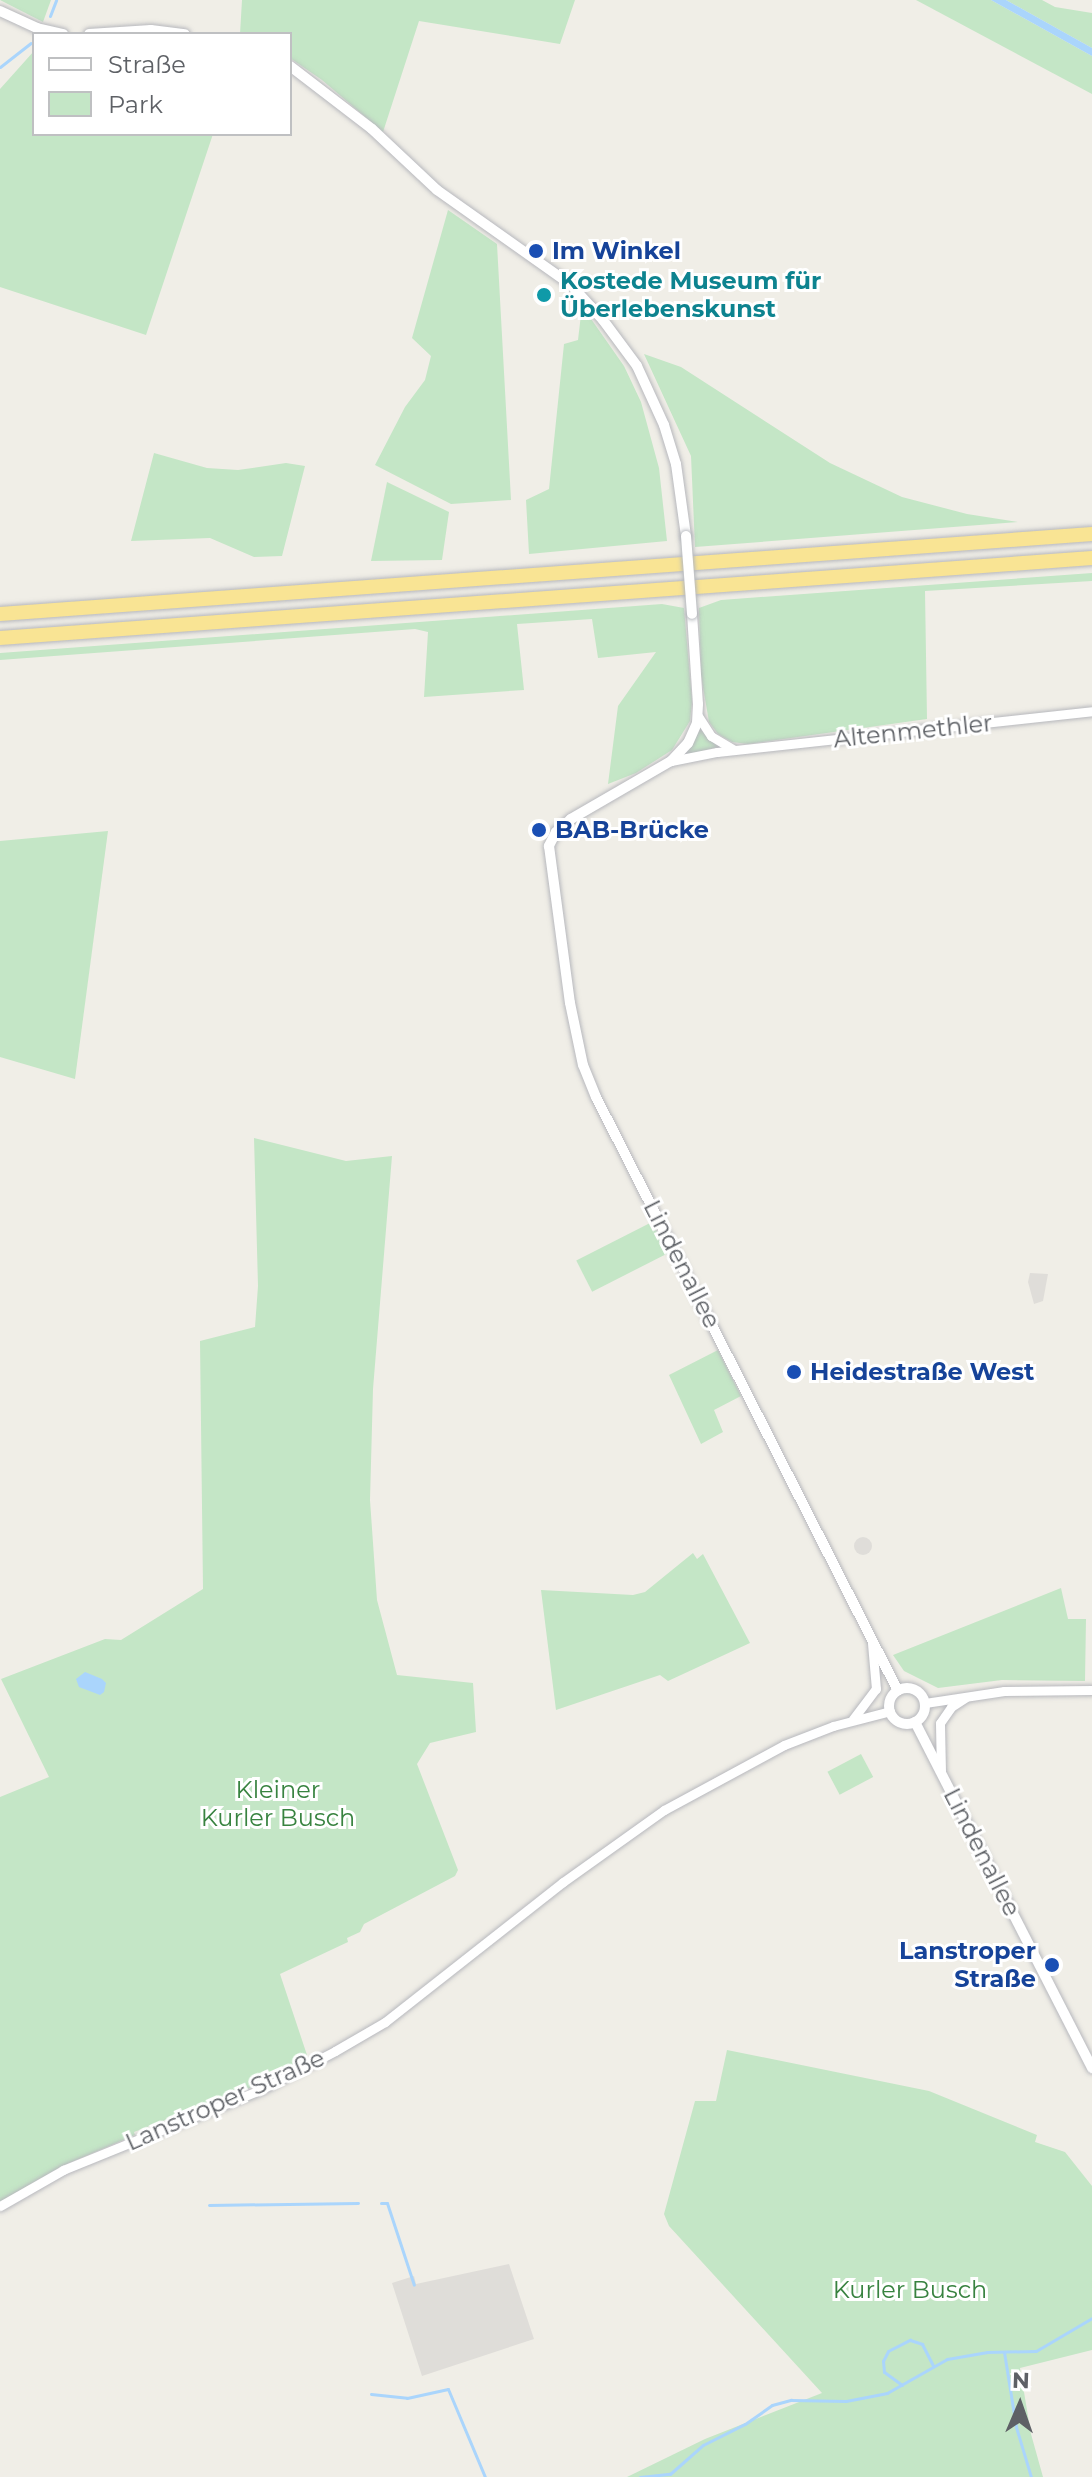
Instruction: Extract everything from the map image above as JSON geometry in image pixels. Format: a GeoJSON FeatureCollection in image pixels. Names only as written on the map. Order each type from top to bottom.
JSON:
{"type":"FeatureCollection","features":[{"type":"Feature","properties":{"kind":"highway"},"geometry":{"type":"LineString","coordinates":[[0,614],[1092,534]]}},
{"type":"Feature","properties":{"kind":"highway"},"geometry":{"type":"LineString","coordinates":[[0,638],[1092,558]]}},
{"type":"Feature","properties":{"kind":"main road"},"geometry":{"type":"LineString","coordinates":[[0,11],[37,28],[54,32]]}},
{"type":"Feature","properties":{"kind":"main road"},"geometry":{"type":"LineString","coordinates":[[120,32],[168,32]]}},
{"type":"Feature","properties":{"kind":"main road"},"geometry":{"type":"LineString","coordinates":[[292,68],[372,129],[437,190],[571,285],[603,320],[637,366],[664,425],[676,464],[686,536],[698,716],[688,743],[671,761]]}},
{"type":"Feature","properties":{"kind":"main road","name":"Lindenallee"},"geometry":{"type":"LineString","coordinates":[[671,761],[556,832],[549,846],[549,866],[570,1003],[587,1076],[898,1691]]}},
{"type":"Feature","properties":{"kind":"main road"},"geometry":{"type":"LineString","coordinates":[[915,1690],[925,1703],[923,1714],[915,1722],[903,1724],[890,1711],[891,1699],[898,1691],[915,1690]]}},
{"type":"Feature","properties":{"kind":"main road","name":"Lindenallee"},"geometry":{"type":"LineString","coordinates":[[915,1722],[1092,2068]]}},
{"type":"Feature","properties":{"kind":"street","name":"Altenmethler"},"geometry":{"type":"LineString","coordinates":[[671,761],[734,750],[1092,711]]}},
{"type":"Feature","properties":{"kind":"street"},"geometry":{"type":"LineString","coordinates":[[698,716],[711,736],[734,750]]}},
{"type":"Feature","properties":{"kind":"street","name":"Lindenallee"},"geometry":{"type":"LineString","coordinates":[[851,1721],[870,1702],[876,1689],[872,1643]]}},
{"type":"Feature","properties":{"kind":"street"},"geometry":{"type":"LineString","coordinates":[[925,1703],[1004,1691],[1092,1690]]}},
{"type":"Feature","properties":{"kind":"street"},"geometry":{"type":"LineString","coordinates":[[942,1775],[940,1723],[951,1707],[968,1696]]}},
{"type":"Feature","properties":{"kind":"street","name":"Lanstroper Straße"},"geometry":{"type":"LineString","coordinates":[[0,2206],[63,2170],[262,2089],[335,2051],[385,2022],[490,1939],[664,1810],[772,1751],[851,1721],[890,1711]]}},
{"type":"Feature","properties":{"kind":"shaded area"},"geometry":{"type":"Polygon","coordinates":[[[1030,1273],[1048,1274],[1043,1301],[1034,1304],[1028,1282],[1030,1273]]]}},
{"type":"Feature","properties":{"kind":"shaded area"},"geometry":{"type":"Polygon","coordinates":[[[863,1537],[872,1546],[863,1555],[854,1546],[863,1537]]]}},
{"type":"Feature","properties":{"kind":"shaded area"},"geometry":{"type":"Polygon","coordinates":[[[509,2264],[534,2339],[422,2376],[392,2283],[414,2276],[416,2284],[509,2264]]]}},
{"type":"Feature","properties":{"kind":"green space"},"geometry":{"type":"Polygon","coordinates":[[[0,0],[51,0],[43,22],[0,0]]]}},
{"type":"Feature","properties":{"kind":"green space"},"geometry":{"type":"Polygon","coordinates":[[[242,0],[575,0],[560,44],[419,21],[383,132],[322,80],[292,59],[292,32],[240,32],[242,0]]]}},
{"type":"Feature","properties":{"kind":"green space"},"geometry":{"type":"Polygon","coordinates":[[[916,0],[991,0],[1092,56],[1092,94],[916,0]]]}},
{"type":"Feature","properties":{"kind":"green space"},"geometry":{"type":"Polygon","coordinates":[[[1006,0],[1042,0],[1055,7],[1092,13],[1092,48],[1006,0]]]}},
{"type":"Feature","properties":{"kind":"green space"},"geometry":{"type":"Polygon","coordinates":[[[32,53],[32,136],[212,136],[146,335],[0,287],[0,89],[32,53]]]}},
{"type":"Feature","properties":{"kind":"green space"},"geometry":{"type":"Polygon","coordinates":[[[448,210],[497,244],[511,500],[451,504],[375,465],[405,407],[425,380],[431,356],[412,338],[448,210]]]}},
{"type":"Feature","properties":{"kind":"green space"},"geometry":{"type":"Polygon","coordinates":[[[582,306],[624,366],[641,402],[659,468],[667,541],[529,554],[526,500],[549,489],[564,344],[578,340],[582,306]]]}},
{"type":"Feature","properties":{"kind":"green space"},"geometry":{"type":"Polygon","coordinates":[[[644,354],[681,367],[830,463],[902,497],[967,514],[1018,522],[695,547],[691,456],[644,354]]]}},
{"type":"Feature","properties":{"kind":"green space"},"geometry":{"type":"Polygon","coordinates":[[[154,453],[207,468],[238,470],[286,463],[305,466],[282,556],[254,557],[210,538],[131,541],[154,453]]]}},
{"type":"Feature","properties":{"kind":"green space"},"geometry":{"type":"Polygon","coordinates":[[[387,482],[449,512],[442,560],[371,561],[387,482]]]}},
{"type":"Feature","properties":{"kind":"green space"},"geometry":{"type":"Polygon","coordinates":[[[1092,573],[1092,581],[925,591],[927,719],[748,744],[732,742],[718,734],[709,722],[701,675],[699,608],[721,600],[1092,573]]]}},
{"type":"Feature","properties":{"kind":"green space"},"geometry":{"type":"Polygon","coordinates":[[[662,604],[684,608],[692,701],[690,721],[672,750],[636,773],[608,784],[618,706],[656,652],[598,658],[592,619],[517,624],[524,690],[424,697],[428,632],[415,629],[0,660],[0,653],[662,604]]]}},
{"type":"Feature","properties":{"kind":"green space"},"geometry":{"type":"Polygon","coordinates":[[[700,729],[718,747],[685,755],[691,747],[700,729]]]}},
{"type":"Feature","properties":{"kind":"green space"},"geometry":{"type":"Polygon","coordinates":[[[108,831],[75,1079],[0,1057],[0,841],[108,831]]]}},
{"type":"Feature","properties":{"kind":"green space","name":"Kleiner Kurler Busch"},"geometry":{"type":"Polygon","coordinates":[[[254,1138],[346,1161],[392,1156],[373,1389],[370,1500],[377,1600],[397,1675],[473,1683],[476,1732],[430,1743],[417,1764],[458,1870],[455,1876],[364,1924],[360,1932],[347,1938],[348,1942],[280,1974],[307,2055],[268,2081],[134,2132],[135,2135],[62,2166],[0,2202],[0,1797],[49,1777],[1,1679],[105,1639],[121,1640],[203,1589],[200,1341],[255,1327],[258,1286],[254,1138]]]}},
{"type":"Feature","properties":{"kind":"green space"},"geometry":{"type":"Polygon","coordinates":[[[652,1222],[668,1253],[592,1292],[576,1261],[652,1222]]]}},
{"type":"Feature","properties":{"kind":"green space"},"geometry":{"type":"Polygon","coordinates":[[[718,1350],[741,1396],[714,1410],[723,1432],[701,1444],[669,1375],[718,1350]]]}},
{"type":"Feature","properties":{"kind":"green space"},"geometry":{"type":"Polygon","coordinates":[[[693,1553],[697,1559],[703,1554],[750,1643],[668,1681],[660,1675],[556,1710],[541,1590],[633,1595],[645,1592],[693,1553]]]}},
{"type":"Feature","properties":{"kind":"green space"},"geometry":{"type":"Polygon","coordinates":[[[1061,1588],[1068,1619],[1086,1619],[1085,1681],[1002,1680],[938,1688],[904,1671],[893,1655],[1061,1588]]]}},
{"type":"Feature","properties":{"kind":"green space"},"geometry":{"type":"Polygon","coordinates":[[[861,1754],[873,1777],[840,1795],[827,1772],[861,1754]]]}},
{"type":"Feature","properties":{"kind":"green space","name":"Kurler Busch"},"geometry":{"type":"Polygon","coordinates":[[[727,2050],[929,2091],[1037,2135],[1035,2142],[1065,2152],[1092,2186],[1092,2350],[1020,2368],[1031,2434],[1043,2477],[627,2477],[705,2439],[822,2393],[669,2226],[664,2214],[695,2101],[716,2101],[727,2050]]]}},
{"type":"Feature","properties":{"kind":"water"},"geometry":{"type":"Polygon","coordinates":[[[991,0],[1006,0],[1092,48],[1092,56],[991,0]]]}},
{"type":"Feature","properties":{"kind":"water"},"geometry":{"type":"Polygon","coordinates":[[[85,1672],[106,1683],[104,1692],[100,1695],[79,1687],[76,1679],[85,1672]]]}},
{"type":"Feature","properties":{"kind":"waterway"},"geometry":{"type":"LineString","coordinates":[[50,16],[56,0]]}},
{"type":"Feature","properties":{"kind":"waterway"},"geometry":{"type":"LineString","coordinates":[[0,67],[31,43]]}},
{"type":"Feature","properties":{"kind":"waterway"},"geometry":{"type":"LineString","coordinates":[[209,2205],[358,2203]]}},
{"type":"Feature","properties":{"kind":"waterway"},"geometry":{"type":"LineString","coordinates":[[381,2203],[387,2203],[414,2285]]}},
{"type":"Feature","properties":{"kind":"waterway"},"geometry":{"type":"LineString","coordinates":[[640,2477],[670,2474],[703,2445],[745,2424],[772,2405],[791,2400],[846,2401],[887,2393],[947,2359],[987,2352],[1036,2351],[1092,2318]]}},
{"type":"Feature","properties":{"kind":"waterway"},"geometry":{"type":"LineString","coordinates":[[902,2385],[884,2372],[883,2361],[888,2351],[910,2340],[922,2344],[933,2366]]}},
{"type":"Feature","properties":{"kind":"waterway"},"geometry":{"type":"LineString","coordinates":[[1004,2352],[1016,2427],[1031,2477]]}},
{"type":"Feature","properties":{"kind":"waterway"},"geometry":{"type":"LineString","coordinates":[[371,2394],[407,2398],[448,2389],[485,2477]]}},
{"type":"Feature","properties":{"kind":"place","name":"Im Winkel"},"geometry":{"type":"Point","coordinates":[536,251]}},
{"type":"Feature","properties":{"kind":"place","name":"Kostede Museum für Überlebenskunst"},"geometry":{"type":"Point","coordinates":[544,295]}},
{"type":"Feature","properties":{"kind":"place","name":"BAB-Brücke"},"geometry":{"type":"Point","coordinates":[539,830]}},
{"type":"Feature","properties":{"kind":"place","name":"Heidestraße West"},"geometry":{"type":"Point","coordinates":[794,1372]}},
{"type":"Feature","properties":{"kind":"place","name":"Lanstroper Straße"},"geometry":{"type":"Point","coordinates":[1052,1965]}}]}
